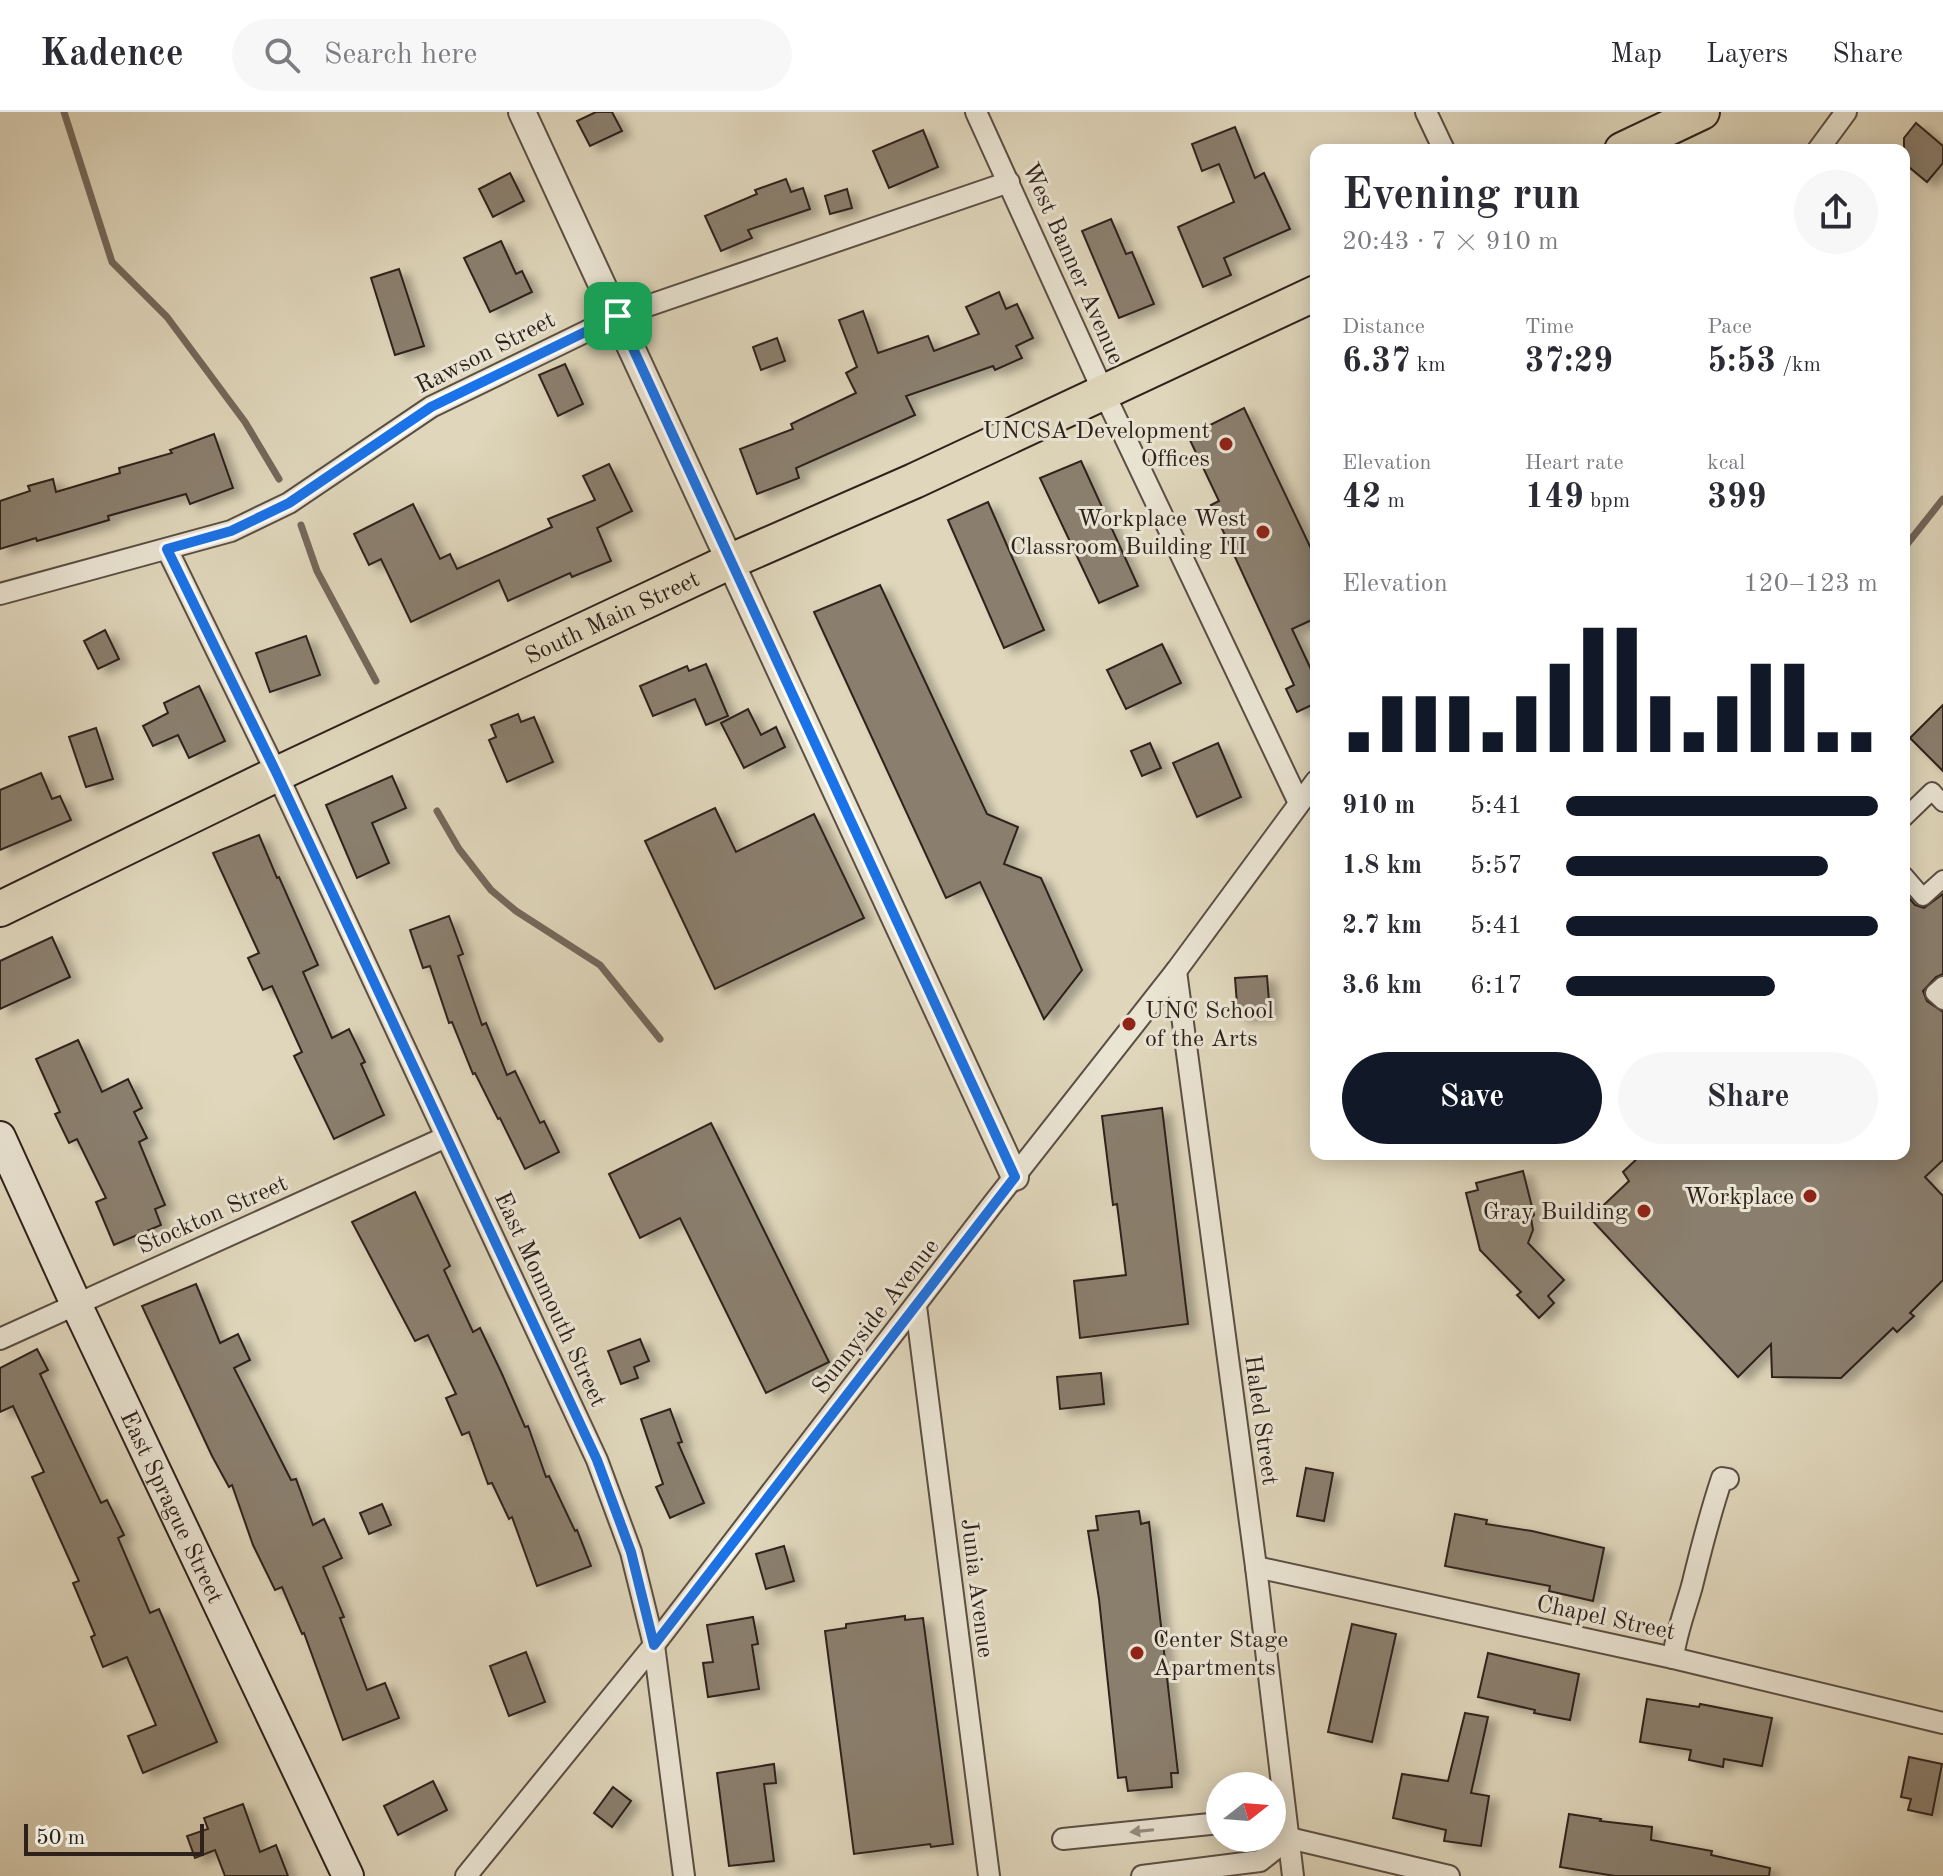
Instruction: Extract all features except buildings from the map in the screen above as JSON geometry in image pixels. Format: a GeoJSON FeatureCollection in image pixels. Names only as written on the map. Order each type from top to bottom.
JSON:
{"type":"FeatureCollection","features":[{"type":"Feature","properties":{"kind":"main road"},"geometry":{"type":"LineString","coordinates":[[1635,144],[1702,112]]}},
{"type":"Feature","properties":{"kind":"main road","name":"South Main Street"},"geometry":{"type":"LineString","coordinates":[[0,909],[277,774],[731,561],[888,493],[1310,296]]}},
{"type":"Feature","properties":{"kind":"main road","name":"East Sprague Street"},"geometry":{"type":"LineString","coordinates":[[0,1137],[348,1876]]}},
{"type":"Feature","properties":{"kind":"street"},"geometry":{"type":"LineString","coordinates":[[522,112],[1015,1177]]}},
{"type":"Feature","properties":{"kind":"street","name":"West Banner Avenue"},"geometry":{"type":"LineString","coordinates":[[976,112],[1103,391],[1299,803]]}},
{"type":"Feature","properties":{"kind":"street"},"geometry":{"type":"LineString","coordinates":[[1426,112],[1441,144]]}},
{"type":"Feature","properties":{"kind":"street"},"geometry":{"type":"LineString","coordinates":[[1822,144],[1846,112]]}},
{"type":"Feature","properties":{"kind":"street","name":"Rawson Street"},"geometry":{"type":"LineString","coordinates":[[0,594],[231,531],[289,503],[431,407],[618,316],[1009,182]]}},
{"type":"Feature","properties":{"kind":"street","name":"East Monmouth Street"},"geometry":{"type":"LineString","coordinates":[[167,549],[277,774],[597,1460],[631,1552],[654,1645],[684,1876]]}},
{"type":"Feature","properties":{"kind":"street","name":"Sunnyside Avenue"},"geometry":{"type":"LineString","coordinates":[[466,1876],[654,1645],[1176,971],[1310,789]]}},
{"type":"Feature","properties":{"kind":"street"},"geometry":{"type":"LineString","coordinates":[[1910,812],[1932,791],[1943,803]]}},
{"type":"Feature","properties":{"kind":"street"},"geometry":{"type":"LineString","coordinates":[[1910,882],[1923,897],[1943,879]]}},
{"type":"Feature","properties":{"kind":"street","name":"Haled Street"},"geometry":{"type":"LineString","coordinates":[[1176,971],[1256,1567],[1274,1772]]}},
{"type":"Feature","properties":{"kind":"street"},"geometry":{"type":"LineString","coordinates":[[1943,985],[1934,993],[1943,1001]]}},
{"type":"Feature","properties":{"kind":"street","name":"Stockton Street"},"geometry":{"type":"LineString","coordinates":[[0,1339],[446,1137]]}},
{"type":"Feature","properties":{"kind":"street","name":"Junia Avenue"},"geometry":{"type":"LineString","coordinates":[[916,1306],[989,1876]]}},
{"type":"Feature","properties":{"kind":"street"},"geometry":{"type":"LineString","coordinates":[[1673,1658],[1676,1633],[1691,1590],[1708,1521],[1722,1478],[1728,1479]]}},
{"type":"Feature","properties":{"kind":"street","name":"Chapel Street"},"geometry":{"type":"LineString","coordinates":[[1256,1567],[1673,1658],[1943,1723]]}},
{"type":"Feature","properties":{"kind":"street"},"geometry":{"type":"LineString","coordinates":[[1063,1839],[1206,1824]]}},
{"type":"Feature","properties":{"kind":"street"},"geometry":{"type":"LineString","coordinates":[[1286,1835],[1449,1876]]}},
{"type":"Feature","properties":{"kind":"street"},"geometry":{"type":"LineString","coordinates":[[1142,1876],[1260,1861],[1267,1852]]}},
{"type":"Feature","properties":{"kind":"street","name":"Haled Street"},"geometry":{"type":"LineString","coordinates":[[1286,1852],[1293,1876]]}},
{"type":"Feature","properties":{"kind":"waterway"},"geometry":{"type":"LineString","coordinates":[[64,112],[112,262],[167,317],[245,422],[279,479]]}},
{"type":"Feature","properties":{"kind":"waterway"},"geometry":{"type":"LineString","coordinates":[[1910,540],[1943,499]]}},
{"type":"Feature","properties":{"kind":"waterway"},"geometry":{"type":"LineString","coordinates":[[301,525],[317,571],[376,681]]}},
{"type":"Feature","properties":{"kind":"waterway"},"geometry":{"type":"LineString","coordinates":[[437,811],[459,849],[491,890],[516,911],[600,965],[660,1039]]}},
{"type":"Feature","properties":{"kind":"place","name":"UNCSA Development Offices"},"geometry":{"type":"Point","coordinates":[1226,444]}},
{"type":"Feature","properties":{"kind":"place","name":"Workplace West Classroom Building III"},"geometry":{"type":"Point","coordinates":[1263,532]}},
{"type":"Feature","properties":{"kind":"place","name":"UNC School of the Arts"},"geometry":{"type":"Point","coordinates":[1129,1024]}},
{"type":"Feature","properties":{"kind":"place","name":"Workplace"},"geometry":{"type":"Point","coordinates":[1810,1196]}},
{"type":"Feature","properties":{"kind":"place","name":"Gray Building"},"geometry":{"type":"Point","coordinates":[1644,1211]}},
{"type":"Feature","properties":{"kind":"place","name":"Center Stage Apartments"},"geometry":{"type":"Point","coordinates":[1137,1653]}},
{"type":"Feature","properties":{"kind":"route"},"geometry":{"type":"LineString","coordinates":[[618,316],[1015,1177],[654,1645],[631,1552],[597,1460],[277,774],[167,549],[231,531],[289,503],[431,407],[618,316]]}}]}
